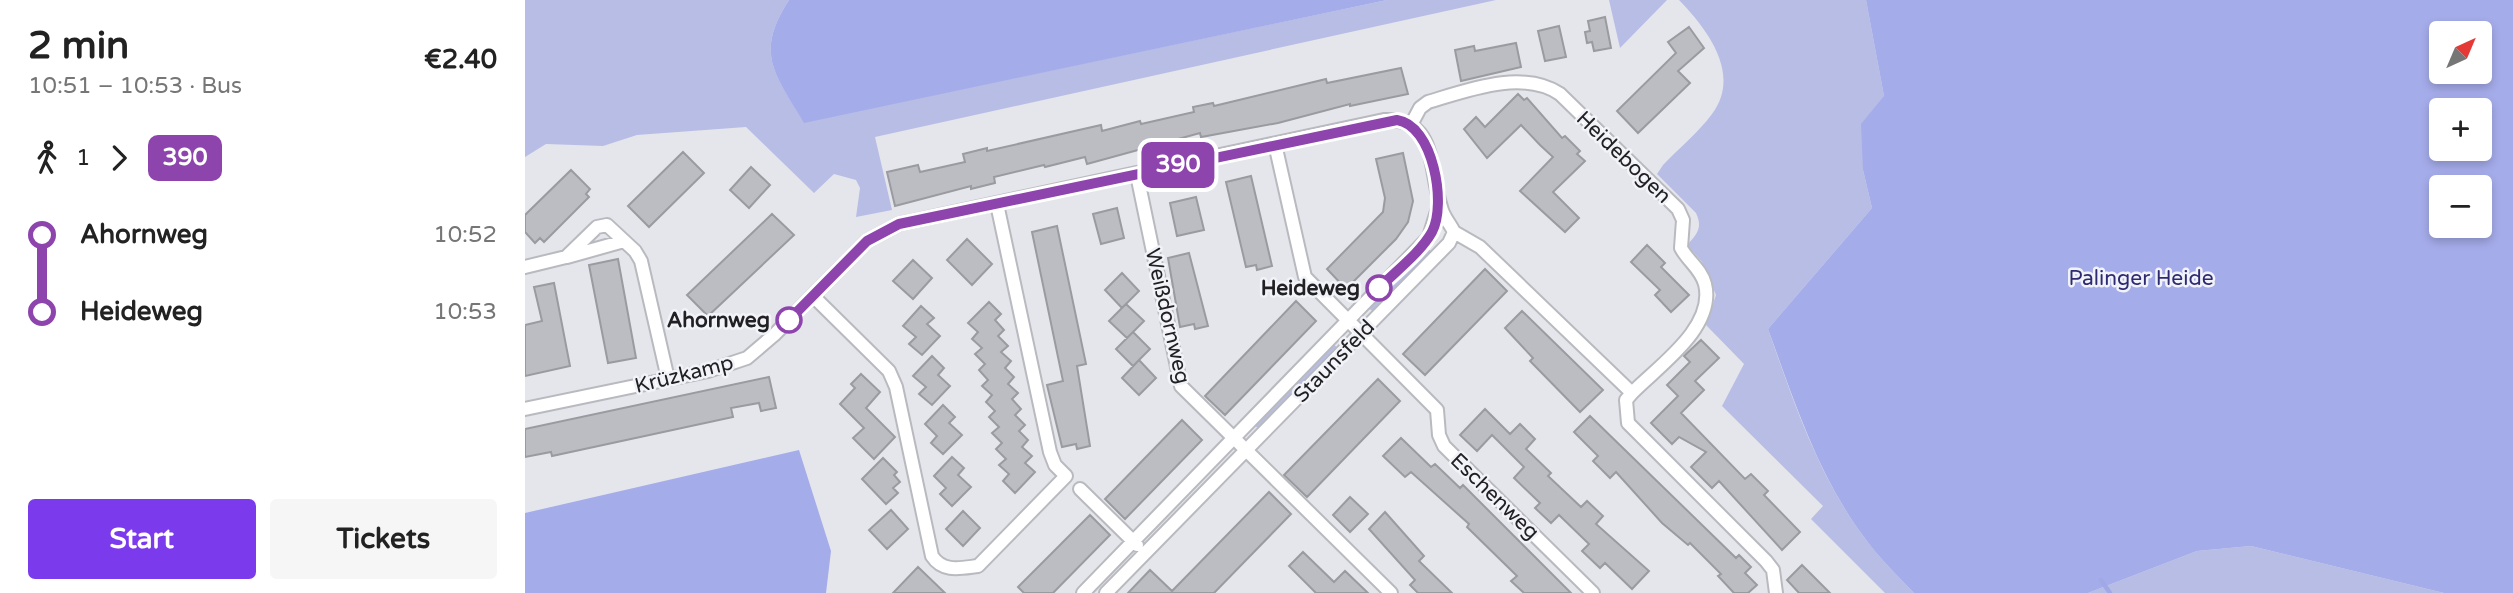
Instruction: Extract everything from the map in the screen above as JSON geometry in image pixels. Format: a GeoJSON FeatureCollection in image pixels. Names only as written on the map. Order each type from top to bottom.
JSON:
{"type":"FeatureCollection","features":[{"type":"Feature","properties":{"kind":"street","name":"Heidebogen"},"geometry":{"type":"LineString","coordinates":[[1412,123],[1420,108],[1428,102],[1516,82],[1535,82],[1560,94],[1678,209],[1683,220],[1681,248],[1705,285],[1701,317],[1690,334],[1632,394]]}},
{"type":"Feature","properties":{"kind":"street","name":"Krüzkamp"},"geometry":{"type":"LineString","coordinates":[[525,410],[708,371],[747,358],[877,234],[899,224],[1384,120],[1412,123]]}},
{"type":"Feature","properties":{"kind":"street"},"geometry":{"type":"LineString","coordinates":[[1412,123],[1426,143],[1440,204],[1454,232],[1480,247],[1632,394],[1626,400],[1628,423],[1636,434],[1766,561],[1773,570],[1776,593]]}},
{"type":"Feature","properties":{"kind":"street","name":"Eschenweg"},"geometry":{"type":"LineString","coordinates":[[1275,144],[1301,268],[1311,285],[1437,410],[1439,435],[1444,446],[1593,593]]}},
{"type":"Feature","properties":{"kind":"street","name":"Weißdornweg"},"geometry":{"type":"LineString","coordinates":[[1137,175],[1181,386],[1233,438]]}},
{"type":"Feature","properties":{"kind":"street"},"geometry":{"type":"LineString","coordinates":[[997,204],[1055,465],[1145,553]]}},
{"type":"Feature","properties":{"kind":"street","name":"Staunsfeld"},"geometry":{"type":"LineString","coordinates":[[1083,593],[1429,237],[1440,204]]}},
{"type":"Feature","properties":{"kind":"street"},"geometry":{"type":"LineString","coordinates":[[566,257],[603,223],[624,241],[641,261],[668,379]]}},
{"type":"Feature","properties":{"kind":"street","name":"Staunsfeld"},"geometry":{"type":"LineString","coordinates":[[1106,593],[1449,243],[1454,232]]}},
{"type":"Feature","properties":{"kind":"street"},"geometry":{"type":"LineString","coordinates":[[526,265],[624,241]]}},
{"type":"Feature","properties":{"kind":"street"},"geometry":{"type":"LineString","coordinates":[[813,296],[888,371],[896,387],[932,556],[937,563],[955,569],[978,566],[1072,482]]}},
{"type":"Feature","properties":{"kind":"street"},"geometry":{"type":"LineString","coordinates":[[1233,438],[1391,593]]}},
{"type":"Feature","properties":{"kind":"shaded area"},"geometry":{"type":"Polygon","coordinates":[[[525,0],[789,0],[772,35],[772,63],[777,77],[804,122],[1387,0],[1496,0],[875,137],[892,210],[856,217],[860,188],[856,180],[834,174],[814,193],[746,127],[637,135],[603,146],[546,144],[525,157],[525,0]]]}},
{"type":"Feature","properties":{"kind":"shaded area"},"geometry":{"type":"Polygon","coordinates":[[[1609,0],[1667,0],[1620,48],[1609,0]]]}},
{"type":"Feature","properties":{"kind":"shaded area"},"geometry":{"type":"Polygon","coordinates":[[[1679,0],[1866,0],[1884,96],[1863,170],[1872,208],[1768,329],[1808,437],[1833,489],[1869,544],[1914,593],[1885,593],[1811,519],[1823,506],[1722,406],[1744,364],[1706,325],[1716,295],[1702,262],[1687,245],[1698,230],[1696,213],[1657,174],[1712,114],[1720,99],[1723,83],[1722,68],[1710,38],[1679,0]]]}},
{"type":"Feature","properties":{"kind":"shaded area"},"geometry":{"type":"Polygon","coordinates":[[[1427,247],[1432,253],[1374,312],[1368,308],[1427,247]]]}},
{"type":"Feature","properties":{"kind":"shaded area"},"geometry":{"type":"Polygon","coordinates":[[[1333,343],[1338,349],[1260,429],[1255,426],[1254,423],[1333,343]]]}},
{"type":"Feature","properties":{"kind":"shaded area"},"geometry":{"type":"Polygon","coordinates":[[[2251,546],[2444,593],[2088,593],[2197,551],[2251,546]]]}},
{"type":"Feature","properties":{"kind":"green space"},"geometry":{"type":"Polygon","coordinates":[[[789,0],[1387,0],[804,123],[777,77],[772,63],[773,35],[778,19],[789,0]]]}},
{"type":"Feature","properties":{"kind":"green space","name":"Palinger Heide"},"geometry":{"type":"Polygon","coordinates":[[[1866,0],[2513,0],[2513,593],[2444,593],[2251,546],[2197,551],[2088,593],[1914,593],[1869,544],[1833,489],[1787,383],[1768,329],[1872,208],[1863,170],[1861,124],[1884,96],[1866,0]]]}},
{"type":"Feature","properties":{"kind":"green space"},"geometry":{"type":"Polygon","coordinates":[[[799,450],[831,551],[826,593],[525,593],[525,513],[799,450]]]}},
{"type":"Feature","properties":{"kind":"building"},"geometry":{"type":"Polygon","coordinates":[[[1605,17],[1611,48],[1594,51],[1592,42],[1587,43],[1585,32],[1590,31],[1588,21],[1605,17]]]}},
{"type":"Feature","properties":{"kind":"building"},"geometry":{"type":"Polygon","coordinates":[[[1559,26],[1566,57],[1545,61],[1538,31],[1559,26]]]}},
{"type":"Feature","properties":{"kind":"building"},"geometry":{"type":"Polygon","coordinates":[[[1689,27],[1704,48],[1678,71],[1690,83],[1638,133],[1617,111],[1676,53],[1668,42],[1689,27]]]}},
{"type":"Feature","properties":{"kind":"building"},"geometry":{"type":"Polygon","coordinates":[[[1516,43],[1521,67],[1461,81],[1455,50],[1474,46],[1475,51],[1516,43]]]}},
{"type":"Feature","properties":{"kind":"building"},"geometry":{"type":"Polygon","coordinates":[[[1401,68],[1408,94],[1350,104],[1278,123],[1201,137],[1200,133],[1087,164],[1085,157],[1045,167],[1044,165],[994,177],[995,183],[971,189],[971,186],[895,206],[887,172],[918,165],[920,172],[965,162],[963,154],[987,148],[987,151],[1101,125],[1102,131],[1140,121],[1141,124],[1194,112],[1193,107],[1213,103],[1214,106],[1326,79],[1327,83],[1401,68]]]}},
{"type":"Feature","properties":{"kind":"building"},"geometry":{"type":"Polygon","coordinates":[[[1518,94],[1524,100],[1527,98],[1562,138],[1565,136],[1580,151],[1577,154],[1585,161],[1553,192],[1579,218],[1565,232],[1520,191],[1553,157],[1521,125],[1487,158],[1464,129],[1476,117],[1485,127],[1518,94]]]}},
{"type":"Feature","properties":{"kind":"building"},"geometry":{"type":"Polygon","coordinates":[[[683,152],[704,173],[649,227],[628,206],[683,152]]]}},
{"type":"Feature","properties":{"kind":"building"},"geometry":{"type":"Polygon","coordinates":[[[1403,153],[1413,201],[1408,222],[1396,239],[1346,289],[1327,269],[1383,212],[1385,198],[1376,159],[1403,153]]]}},
{"type":"Feature","properties":{"kind":"building"},"geometry":{"type":"Polygon","coordinates":[[[751,167],[770,185],[749,208],[730,190],[751,167]]]}},
{"type":"Feature","properties":{"kind":"building"},"geometry":{"type":"Polygon","coordinates":[[[571,170],[590,189],[586,194],[589,197],[544,242],[540,238],[535,243],[525,232],[525,215],[571,170]]]}},
{"type":"Feature","properties":{"kind":"building"},"geometry":{"type":"Polygon","coordinates":[[[1251,176],[1272,266],[1257,270],[1256,265],[1246,267],[1226,182],[1251,176]]]}},
{"type":"Feature","properties":{"kind":"building"},"geometry":{"type":"Polygon","coordinates":[[[1196,197],[1204,230],[1177,236],[1170,203],[1196,197]]]}},
{"type":"Feature","properties":{"kind":"building"},"geometry":{"type":"Polygon","coordinates":[[[1117,208],[1124,238],[1101,244],[1093,214],[1117,208]]]}},
{"type":"Feature","properties":{"kind":"building"},"geometry":{"type":"Polygon","coordinates":[[[772,214],[794,235],[708,316],[687,295],[772,214]]]}},
{"type":"Feature","properties":{"kind":"building"},"geometry":{"type":"Polygon","coordinates":[[[1057,226],[1086,364],[1077,366],[1090,446],[1077,449],[1076,444],[1062,447],[1047,385],[1063,381],[1032,232],[1057,226]]]}},
{"type":"Feature","properties":{"kind":"building"},"geometry":{"type":"Polygon","coordinates":[[[967,239],[992,264],[972,285],[947,260],[967,239]]]}},
{"type":"Feature","properties":{"kind":"building"},"geometry":{"type":"Polygon","coordinates":[[[1647,245],[1665,263],[1661,267],[1689,295],[1671,312],[1655,295],[1660,290],[1631,262],[1647,245]]]}},
{"type":"Feature","properties":{"kind":"building"},"geometry":{"type":"Polygon","coordinates":[[[1189,253],[1208,326],[1195,329],[1194,324],[1180,327],[1168,258],[1189,253]]]}},
{"type":"Feature","properties":{"kind":"building"},"geometry":{"type":"Polygon","coordinates":[[[618,259],[636,358],[608,363],[589,265],[618,259]]]}},
{"type":"Feature","properties":{"kind":"building"},"geometry":{"type":"Polygon","coordinates":[[[913,260],[932,278],[913,299],[893,281],[913,260]]]}},
{"type":"Feature","properties":{"kind":"building"},"geometry":{"type":"Polygon","coordinates":[[[1485,269],[1507,291],[1425,375],[1403,354],[1485,269]]]}},
{"type":"Feature","properties":{"kind":"building"},"geometry":{"type":"Polygon","coordinates":[[[1122,273],[1139,291],[1122,308],[1105,290],[1122,273]]]}},
{"type":"Feature","properties":{"kind":"building"},"geometry":{"type":"Polygon","coordinates":[[[554,283],[570,366],[525,376],[525,325],[542,321],[534,287],[554,283]]]}},
{"type":"Feature","properties":{"kind":"building"},"geometry":{"type":"Polygon","coordinates":[[[1296,301],[1316,321],[1225,415],[1205,396],[1296,301]]]}},
{"type":"Feature","properties":{"kind":"building"},"geometry":{"type":"Polygon","coordinates":[[[989,302],[1001,314],[995,320],[1004,330],[998,336],[1008,346],[1001,352],[1011,361],[1005,368],[1014,377],[1008,384],[1018,393],[1012,399],[1021,409],[1015,415],[1025,425],[1019,431],[1028,440],[1022,447],[1032,456],[1025,463],[1035,472],[1015,493],[1003,481],[1009,474],[999,465],[1006,459],[996,449],[1002,443],[992,433],[999,427],[989,417],[995,411],[986,402],[992,395],[982,386],[988,380],[979,370],[985,364],[975,354],[982,348],[972,339],[978,332],[968,323],[989,302]]]}},
{"type":"Feature","properties":{"kind":"building"},"geometry":{"type":"Polygon","coordinates":[[[1126,304],[1144,321],[1127,338],[1109,321],[1126,304]]]}},
{"type":"Feature","properties":{"kind":"building"},"geometry":{"type":"Polygon","coordinates":[[[921,306],[934,318],[927,324],[940,336],[922,355],[909,344],[916,337],[903,326],[921,306]]]}},
{"type":"Feature","properties":{"kind":"building"},"geometry":{"type":"Polygon","coordinates":[[[1522,311],[1603,390],[1580,412],[1530,361],[1533,358],[1505,328],[1522,311]]]}},
{"type":"Feature","properties":{"kind":"building"},"geometry":{"type":"Polygon","coordinates":[[[1133,332],[1150,349],[1133,366],[1116,349],[1133,332]]]}},
{"type":"Feature","properties":{"kind":"building"},"geometry":{"type":"Polygon","coordinates":[[[1701,340],[1719,358],[1695,381],[1704,390],[1681,413],[1745,479],[1751,474],[1768,491],[1764,495],[1800,532],[1782,550],[1719,481],[1712,488],[1691,467],[1706,452],[1679,437],[1672,444],[1651,423],[1678,396],[1667,385],[1690,362],[1684,356],[1701,340]]]}},
{"type":"Feature","properties":{"kind":"building"},"geometry":{"type":"Polygon","coordinates":[[[932,356],[944,368],[938,375],[950,386],[932,405],[919,394],[926,387],[913,376],[932,356]]]}},
{"type":"Feature","properties":{"kind":"building"},"geometry":{"type":"Polygon","coordinates":[[[1139,360],[1156,378],[1139,395],[1122,378],[1139,360]]]}},
{"type":"Feature","properties":{"kind":"building"},"geometry":{"type":"Polygon","coordinates":[[[861,374],[880,392],[866,408],[895,437],[874,459],[853,438],[864,428],[840,404],[855,388],[851,384],[861,374]]]}},
{"type":"Feature","properties":{"kind":"building"},"geometry":{"type":"Polygon","coordinates":[[[769,377],[776,408],[761,411],[759,403],[731,408],[733,417],[552,456],[551,452],[525,457],[525,429],[769,377]]]}},
{"type":"Feature","properties":{"kind":"building"},"geometry":{"type":"Polygon","coordinates":[[[1378,379],[1400,401],[1307,497],[1284,475],[1378,379]]]}},
{"type":"Feature","properties":{"kind":"building"},"geometry":{"type":"Polygon","coordinates":[[[943,405],[955,417],[949,423],[962,435],[943,454],[931,443],[937,436],[925,424],[943,405]]]}},
{"type":"Feature","properties":{"kind":"building"},"geometry":{"type":"Polygon","coordinates":[[[1485,409],[1510,434],[1520,424],[1535,439],[1526,449],[1551,473],[1548,476],[1581,507],[1587,501],[1603,516],[1596,524],[1649,571],[1632,589],[1605,563],[1600,568],[1582,551],[1589,544],[1559,515],[1551,523],[1535,508],[1540,503],[1514,478],[1524,467],[1492,435],[1477,451],[1460,435],[1485,409]]]}},
{"type":"Feature","properties":{"kind":"building"},"geometry":{"type":"Polygon","coordinates":[[[1590,416],[1736,558],[1739,555],[1751,567],[1745,573],[1757,585],[1748,593],[1734,593],[1718,576],[1721,574],[1690,543],[1688,545],[1662,523],[1616,472],[1610,478],[1593,461],[1598,456],[1574,432],[1590,416]]]}},
{"type":"Feature","properties":{"kind":"building"},"geometry":{"type":"Polygon","coordinates":[[[1182,420],[1202,440],[1125,519],[1105,499],[1182,420]]]}},
{"type":"Feature","properties":{"kind":"building"},"geometry":{"type":"Polygon","coordinates":[[[1401,438],[1431,467],[1435,464],[1460,488],[1463,485],[1571,593],[1524,593],[1511,581],[1517,576],[1467,527],[1469,524],[1411,472],[1405,477],[1383,456],[1401,438]]]}},
{"type":"Feature","properties":{"kind":"building"},"geometry":{"type":"Polygon","coordinates":[[[952,457],[964,468],[958,475],[971,487],[952,506],[940,494],[946,488],[934,476],[952,457]]]}},
{"type":"Feature","properties":{"kind":"building"},"geometry":{"type":"Polygon","coordinates":[[[883,458],[897,472],[894,475],[900,482],[893,488],[898,493],[886,504],[862,479],[883,458]]]}},
{"type":"Feature","properties":{"kind":"building"},"geometry":{"type":"Polygon","coordinates":[[[1269,492],[1291,514],[1214,593],[1128,593],[1150,570],[1172,591],[1269,492]]]}},
{"type":"Feature","properties":{"kind":"building"},"geometry":{"type":"Polygon","coordinates":[[[1350,497],[1368,514],[1350,532],[1333,515],[1350,497]]]}},
{"type":"Feature","properties":{"kind":"building"},"geometry":{"type":"Polygon","coordinates":[[[891,510],[908,529],[887,549],[869,530],[891,510]]]}},
{"type":"Feature","properties":{"kind":"building"},"geometry":{"type":"Polygon","coordinates":[[[963,511],[980,528],[963,546],[946,529],[963,511]]]}},
{"type":"Feature","properties":{"kind":"building"},"geometry":{"type":"Polygon","coordinates":[[[1385,512],[1424,556],[1419,561],[1452,593],[1418,593],[1410,585],[1415,580],[1369,529],[1385,512]]]}},
{"type":"Feature","properties":{"kind":"building"},"geometry":{"type":"Polygon","coordinates":[[[1090,515],[1110,535],[1053,593],[1024,593],[1018,587],[1090,515]]]}},
{"type":"Feature","properties":{"kind":"building"},"geometry":{"type":"Polygon","coordinates":[[[1303,552],[1334,582],[1345,571],[1368,593],[1316,593],[1289,566],[1303,552]]]}},
{"type":"Feature","properties":{"kind":"building"},"geometry":{"type":"Polygon","coordinates":[[[1802,565],[1830,593],[1799,593],[1787,580],[1802,565]]]}},
{"type":"Feature","properties":{"kind":"building"},"geometry":{"type":"Polygon","coordinates":[[[918,567],[945,593],[893,593],[918,567]]]}},
{"type":"Feature","properties":{"kind":"waterway"},"geometry":{"type":"LineString","coordinates":[[2101,580],[2110,593]]}},
{"type":"Feature","properties":{"kind":"bus line","name":"390"},"geometry":{"type":"LineString","coordinates":[[789,320],[867,241],[899,224],[1384,120],[1407,121],[1419,131],[1426,143],[1440,204],[1429,237],[1379,288]]}},
{"type":"Feature","properties":{"kind":"place","name":"Heideweg"},"geometry":{"type":"Point","coordinates":[1379,288]}},
{"type":"Feature","properties":{"kind":"place","name":"Ahornweg"},"geometry":{"type":"Point","coordinates":[789,320]}}]}
